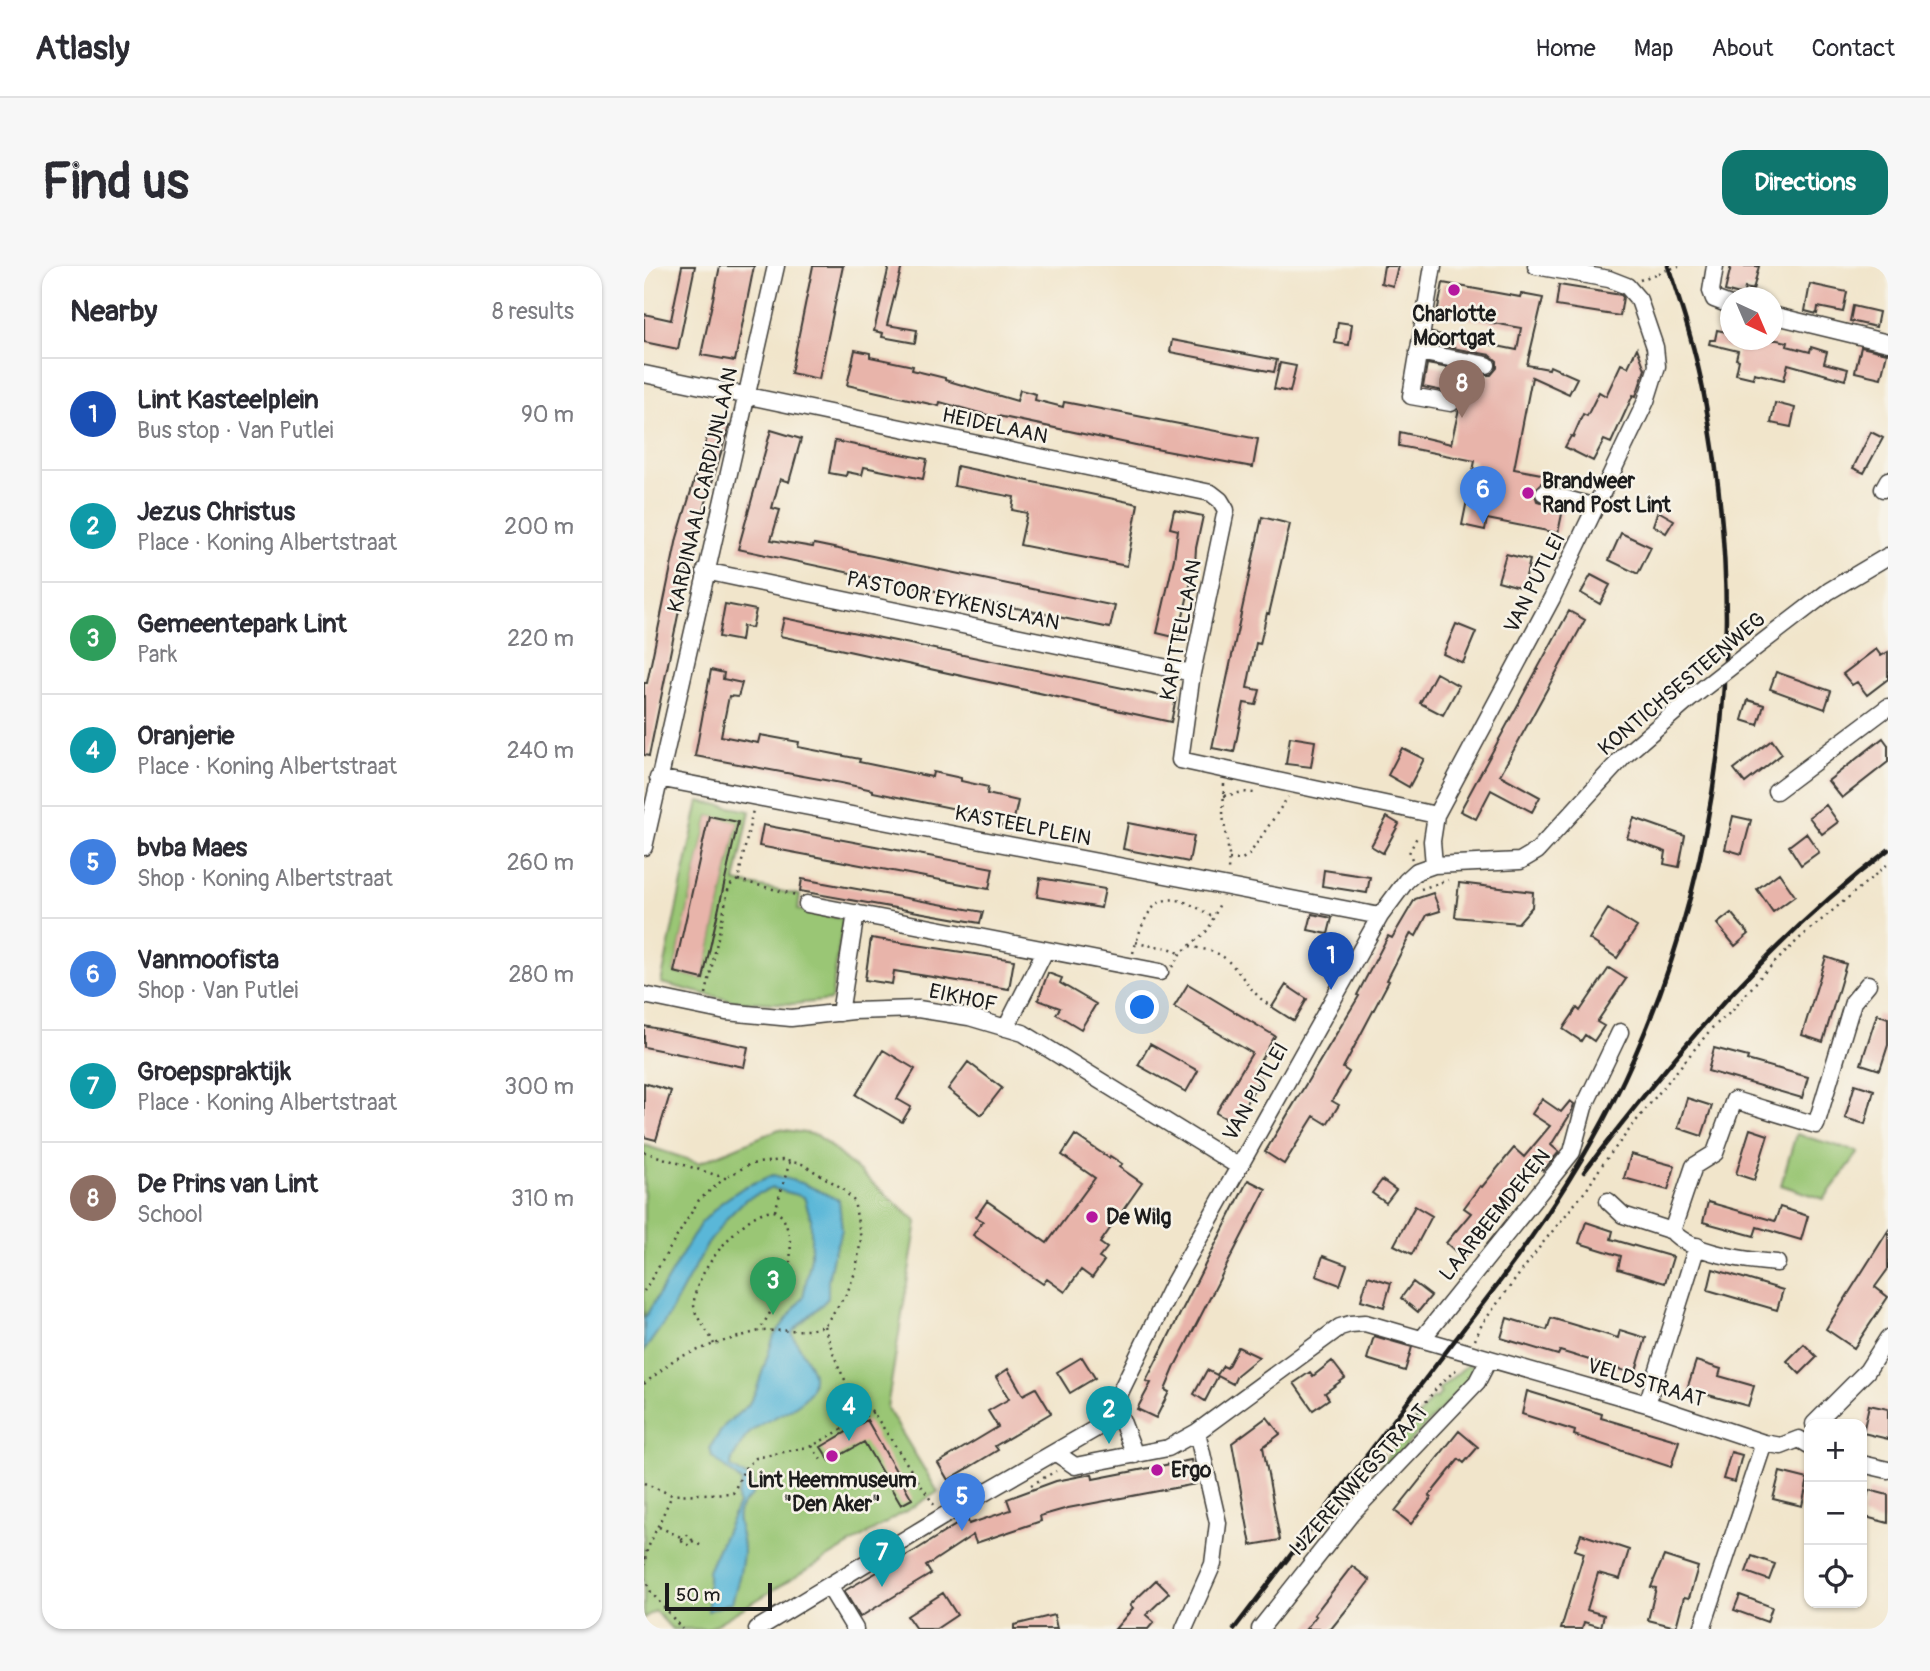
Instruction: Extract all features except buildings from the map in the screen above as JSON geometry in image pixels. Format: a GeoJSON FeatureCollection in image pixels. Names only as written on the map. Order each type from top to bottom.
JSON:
{"type":"FeatureCollection","features":[{"type":"Feature","properties":{"kind":"street","name":"KARDINAAL CARDIJNLAAN"},"geometry":{"type":"LineString","coordinates":[[644,847],[776,266]]}},
{"type":"Feature","properties":{"kind":"street"},"geometry":{"type":"LineString","coordinates":[[1433,266],[1411,396],[1451,403]]}},
{"type":"Feature","properties":{"kind":"street"},"geometry":{"type":"LineString","coordinates":[[1536,266],[1633,283]]}},
{"type":"Feature","properties":{"kind":"street"},"geometry":{"type":"LineString","coordinates":[[1715,266],[1711,291],[1714,299],[1720,301]]}},
{"type":"Feature","properties":{"kind":"street","name":"VAN PUTLEI"},"geometry":{"type":"LineString","coordinates":[[757,1629],[942,1517],[1095,1429],[1115,1403],[1171,1288],[1380,916],[1406,881],[1434,865],[1432,841],[1436,815],[1552,598],[1646,401],[1657,366],[1655,347],[1633,283]]}},
{"type":"Feature","properties":{"kind":"street"},"geometry":{"type":"LineString","coordinates":[[1783,317],[1888,343]]}},
{"type":"Feature","properties":{"kind":"street"},"geometry":{"type":"LineString","coordinates":[[1418,352],[1487,365]]}},
{"type":"Feature","properties":{"kind":"street","name":"HEIDELAAN"},"geometry":{"type":"LineString","coordinates":[[644,374],[1211,493],[1220,500],[1226,510]]}},
{"type":"Feature","properties":{"kind":"street"},"geometry":{"type":"LineString","coordinates":[[1544,492],[1596,507]]}},
{"type":"Feature","properties":{"kind":"street","name":"KAPITTELLAAN"},"geometry":{"type":"LineString","coordinates":[[1226,510],[1192,673],[1180,760],[1227,770]]}},
{"type":"Feature","properties":{"kind":"street","name":"KONTICHSESTEENWEG"},"geometry":{"type":"LineString","coordinates":[[1434,865],[1520,861],[1537,851],[1624,756],[1691,698],[1829,592],[1888,556]]}},
{"type":"Feature","properties":{"kind":"street","name":"PASTOOR EYKENSLAAN"},"geometry":{"type":"LineString","coordinates":[[705,571],[1192,673]]}},
{"type":"Feature","properties":{"kind":"street"},"geometry":{"type":"LineString","coordinates":[[1776,791],[1888,707]]}},
{"type":"Feature","properties":{"kind":"street"},"geometry":{"type":"LineString","coordinates":[[1227,770],[1436,815]]}},
{"type":"Feature","properties":{"kind":"street","name":"KASTEELPLEIN"},"geometry":{"type":"LineString","coordinates":[[658,778],[1380,916]]}},
{"type":"Feature","properties":{"kind":"street"},"geometry":{"type":"LineString","coordinates":[[807,904],[1160,972]]}},
{"type":"Feature","properties":{"kind":"street"},"geometry":{"type":"LineString","coordinates":[[840,1013],[856,912]]}},
{"type":"Feature","properties":{"kind":"street"},"geometry":{"type":"LineString","coordinates":[[1006,1028],[1045,951]]}},
{"type":"Feature","properties":{"kind":"street"},"geometry":{"type":"LineString","coordinates":[[1672,1231],[1694,1166],[1715,1153],[1734,1100],[1816,1125],[1853,1002],[1868,984]]}},
{"type":"Feature","properties":{"kind":"street","name":"EIKHOF"},"geometry":{"type":"LineString","coordinates":[[644,995],[726,1012],[791,1018],[918,1009],[969,1017],[1023,1033],[1238,1166]]}},
{"type":"Feature","properties":{"kind":"street","name":"LAARBEEMDEKEN"},"geometry":{"type":"LineString","coordinates":[[1422,1339],[1572,1152],[1584,1107],[1620,1032]]}},
{"type":"Feature","properties":{"kind":"street"},"geometry":{"type":"LineString","coordinates":[[1608,1201],[1623,1215],[1672,1231],[1677,1237],[1697,1246],[1751,1261],[1777,1263]]}},
{"type":"Feature","properties":{"kind":"street"},"geometry":{"type":"LineString","coordinates":[[1647,1404],[1697,1246]]}},
{"type":"Feature","properties":{"kind":"street","name":"VELDSTRAAT"},"geometry":{"type":"LineString","coordinates":[[1056,1452],[1075,1466],[1168,1448],[1196,1432],[1340,1327],[1365,1323],[1647,1404],[1764,1443],[1781,1446],[1804,1438]]}},
{"type":"Feature","properties":{"kind":"street"},"geometry":{"type":"LineString","coordinates":[[1819,1419],[1867,1371],[1888,1338]]}},
{"type":"Feature","properties":{"kind":"street","name":"IJZERENWEGSTRAAT"},"geometry":{"type":"LineString","coordinates":[[1260,1629],[1351,1514],[1477,1382],[1489,1359]]}},
{"type":"Feature","properties":{"kind":"street"},"geometry":{"type":"LineString","coordinates":[[1115,1403],[1135,1455]]}},
{"type":"Feature","properties":{"kind":"street"},"geometry":{"type":"LineString","coordinates":[[1184,1629],[1213,1564],[1218,1523],[1196,1432]]}},
{"type":"Feature","properties":{"kind":"street"},"geometry":{"type":"LineString","coordinates":[[1702,1629],[1764,1443]]}},
{"type":"Feature","properties":{"kind":"street"},"geometry":{"type":"LineString","coordinates":[[1867,1465],[1888,1470]]}},
{"type":"Feature","properties":{"kind":"street"},"geometry":{"type":"LineString","coordinates":[[829,1586],[855,1629]]}},
{"type":"Feature","properties":{"kind":"path"},"geometry":{"type":"LineString","coordinates":[[1633,283],[1679,266]]}},
{"type":"Feature","properties":{"kind":"path"},"geometry":{"type":"LineString","coordinates":[[1160,972],[1175,966],[1180,954],[1208,930],[1225,886],[1229,859],[1223,796],[1227,770]]}},
{"type":"Feature","properties":{"kind":"path"},"geometry":{"type":"LineString","coordinates":[[1229,859],[1240,860],[1249,855],[1293,784]]}},
{"type":"Feature","properties":{"kind":"path"},"geometry":{"type":"LineString","coordinates":[[1223,796],[1242,792],[1257,793]]}},
{"type":"Feature","properties":{"kind":"path"},"geometry":{"type":"LineString","coordinates":[[703,1007],[729,886],[738,880],[756,797]]}},
{"type":"Feature","properties":{"kind":"path"},"geometry":{"type":"LineString","coordinates":[[1279,799],[1284,802]]}},
{"type":"Feature","properties":{"kind":"path"},"geometry":{"type":"LineString","coordinates":[[1428,1398],[1461,1366],[1482,1324],[1587,1189],[1622,1139],[1698,1045],[1790,947],[1888,864]]}},
{"type":"Feature","properties":{"kind":"path"},"geometry":{"type":"LineString","coordinates":[[738,880],[805,897],[807,904]]}},
{"type":"Feature","properties":{"kind":"path"},"geometry":{"type":"LineString","coordinates":[[1129,966],[1148,913],[1161,901],[1171,900],[1190,905],[1214,919]]}},
{"type":"Feature","properties":{"kind":"path"},"geometry":{"type":"LineString","coordinates":[[1136,942],[1149,947],[1172,949],[1180,954]]}},
{"type":"Feature","properties":{"kind":"path"},"geometry":{"type":"LineString","coordinates":[[1190,946],[1222,957],[1242,976],[1255,995],[1269,1005]]}},
{"type":"Feature","properties":{"kind":"path"},"geometry":{"type":"LineString","coordinates":[[644,1152],[725,1178]]}},
{"type":"Feature","properties":{"kind":"path"},"geometry":{"type":"LineString","coordinates":[[775,1211],[790,1161]]}},
{"type":"Feature","properties":{"kind":"path"},"geometry":{"type":"LineString","coordinates":[[644,1292],[699,1200],[725,1178],[750,1164],[790,1161],[802,1164],[842,1188],[854,1201],[861,1239],[856,1270],[847,1293],[824,1326],[759,1331],[714,1343],[676,1359],[644,1384]]}},
{"type":"Feature","properties":{"kind":"path"},"geometry":{"type":"LineString","coordinates":[[714,1343],[695,1310],[695,1294],[700,1280],[711,1260],[738,1229],[766,1211],[775,1211],[782,1216],[787,1228],[790,1264],[781,1295],[759,1331]]}},
{"type":"Feature","properties":{"kind":"path"},"geometry":{"type":"LineString","coordinates":[[824,1326],[858,1402],[873,1412],[942,1517]]}},
{"type":"Feature","properties":{"kind":"path"},"geometry":{"type":"LineString","coordinates":[[644,1483],[672,1495],[733,1493],[745,1468],[756,1458],[812,1446],[873,1412]]}},
{"type":"Feature","properties":{"kind":"path"},"geometry":{"type":"LineString","coordinates":[[812,1446],[821,1460]]}},
{"type":"Feature","properties":{"kind":"path"},"geometry":{"type":"LineString","coordinates":[[644,1566],[646,1549],[659,1527],[672,1495]]}},
{"type":"Feature","properties":{"kind":"path"},"geometry":{"type":"LineString","coordinates":[[659,1527],[683,1538],[686,1545],[692,1541]]}},
{"type":"Feature","properties":{"kind":"path"},"geometry":{"type":"LineString","coordinates":[[683,1538],[689,1535],[692,1541],[704,1547]]}},
{"type":"Feature","properties":{"kind":"path"},"geometry":{"type":"LineString","coordinates":[[644,1578],[651,1592],[682,1629]]}},
{"type":"Feature","properties":{"kind":"green space"},"geometry":{"type":"Polygon","coordinates":[[[699,801],[750,811],[735,882],[800,895],[798,910],[843,919],[831,1000],[794,1004],[733,1001],[661,983],[699,801]],[[709,816],[674,972],[703,979],[738,823],[709,816]]]}},
{"type":"Feature","properties":{"kind":"green space"},"geometry":{"type":"Polygon","coordinates":[[[779,1129],[817,1135],[917,1222],[887,1408],[938,1492],[708,1629],[672,1629],[655,1611],[644,1618],[644,1145],[699,1163],[779,1129]]]}},
{"type":"Feature","properties":{"kind":"green space"},"geometry":{"type":"Polygon","coordinates":[[[1796,1134],[1859,1152],[1824,1199],[1781,1185],[1796,1134]]]}},
{"type":"Feature","properties":{"kind":"green space"},"geometry":{"type":"Polygon","coordinates":[[[1467,1365],[1479,1370],[1355,1499],[1433,1397],[1436,1399],[1441,1393],[1438,1390],[1467,1365]]]}},
{"type":"Feature","properties":{"kind":"water"},"geometry":{"type":"Polygon","coordinates":[[[773,1175],[802,1183],[839,1200],[842,1230],[833,1255],[828,1298],[792,1333],[808,1361],[813,1376],[812,1387],[800,1403],[750,1433],[732,1459],[731,1467],[752,1478],[752,1496],[739,1509],[738,1515],[743,1543],[742,1565],[732,1602],[708,1611],[708,1571],[738,1504],[742,1482],[712,1457],[710,1447],[725,1425],[748,1405],[756,1391],[774,1336],[803,1297],[811,1257],[811,1219],[804,1197],[772,1188],[746,1199],[707,1245],[666,1320],[644,1351],[644,1319],[700,1224],[722,1202],[744,1187],[773,1175]]]}},
{"type":"Feature","properties":{"kind":"railway"},"geometry":{"type":"LineString","coordinates":[[1501,1279],[1575,1171],[1613,1102],[1650,1018],[1680,932],[1703,845],[1717,756],[1725,667],[1725,576],[1718,486],[1704,395],[1668,266]]}},
{"type":"Feature","properties":{"kind":"railway"},"geometry":{"type":"LineString","coordinates":[[1584,1172],[1653,1084],[1725,1001],[1803,922],[1888,850]]}},
{"type":"Feature","properties":{"kind":"railway"},"geometry":{"type":"LineString","coordinates":[[1234,1629],[1507,1272]]}},
{"type":"Feature","properties":{"kind":"place","name":"Charlotte Moortgat"},"geometry":{"type":"Point","coordinates":[1454,290]}},
{"type":"Feature","properties":{"kind":"place","name":"De Prins van Lint"},"geometry":{"type":"Point","coordinates":[1462,418]}},
{"type":"Feature","properties":{"kind":"place","name":"Brandweer Rand Post Lint"},"geometry":{"type":"Point","coordinates":[1528,493]}},
{"type":"Feature","properties":{"kind":"place","name":"Vanmoofista"},"geometry":{"type":"Point","coordinates":[1483,524]}},
{"type":"Feature","properties":{"kind":"place","name":"Lint Kasteelplein"},"geometry":{"type":"Point","coordinates":[1331,990]}},
{"type":"Feature","properties":{"kind":"place","name":"De Wilg"},"geometry":{"type":"Point","coordinates":[1092,1217]}},
{"type":"Feature","properties":{"kind":"place","name":"Gemeentepark Lint"},"geometry":{"type":"Point","coordinates":[773,1315]}},
{"type":"Feature","properties":{"kind":"place","name":"Oranjerie"},"geometry":{"type":"Point","coordinates":[849,1441]}},
{"type":"Feature","properties":{"kind":"place","name":"Jezus Christus"},"geometry":{"type":"Point","coordinates":[1109,1444]}},
{"type":"Feature","properties":{"kind":"place","name":"Lint Heemmuseum \"Den Aker\""},"geometry":{"type":"Point","coordinates":[832,1456]}},
{"type":"Feature","properties":{"kind":"place","name":"Ergo"},"geometry":{"type":"Point","coordinates":[1157,1470]}},
{"type":"Feature","properties":{"kind":"place","name":"bvba Maes"},"geometry":{"type":"Point","coordinates":[962,1531]}},
{"type":"Feature","properties":{"kind":"place","name":"Groepspraktijk"},"geometry":{"type":"Point","coordinates":[882,1587]}}]}
